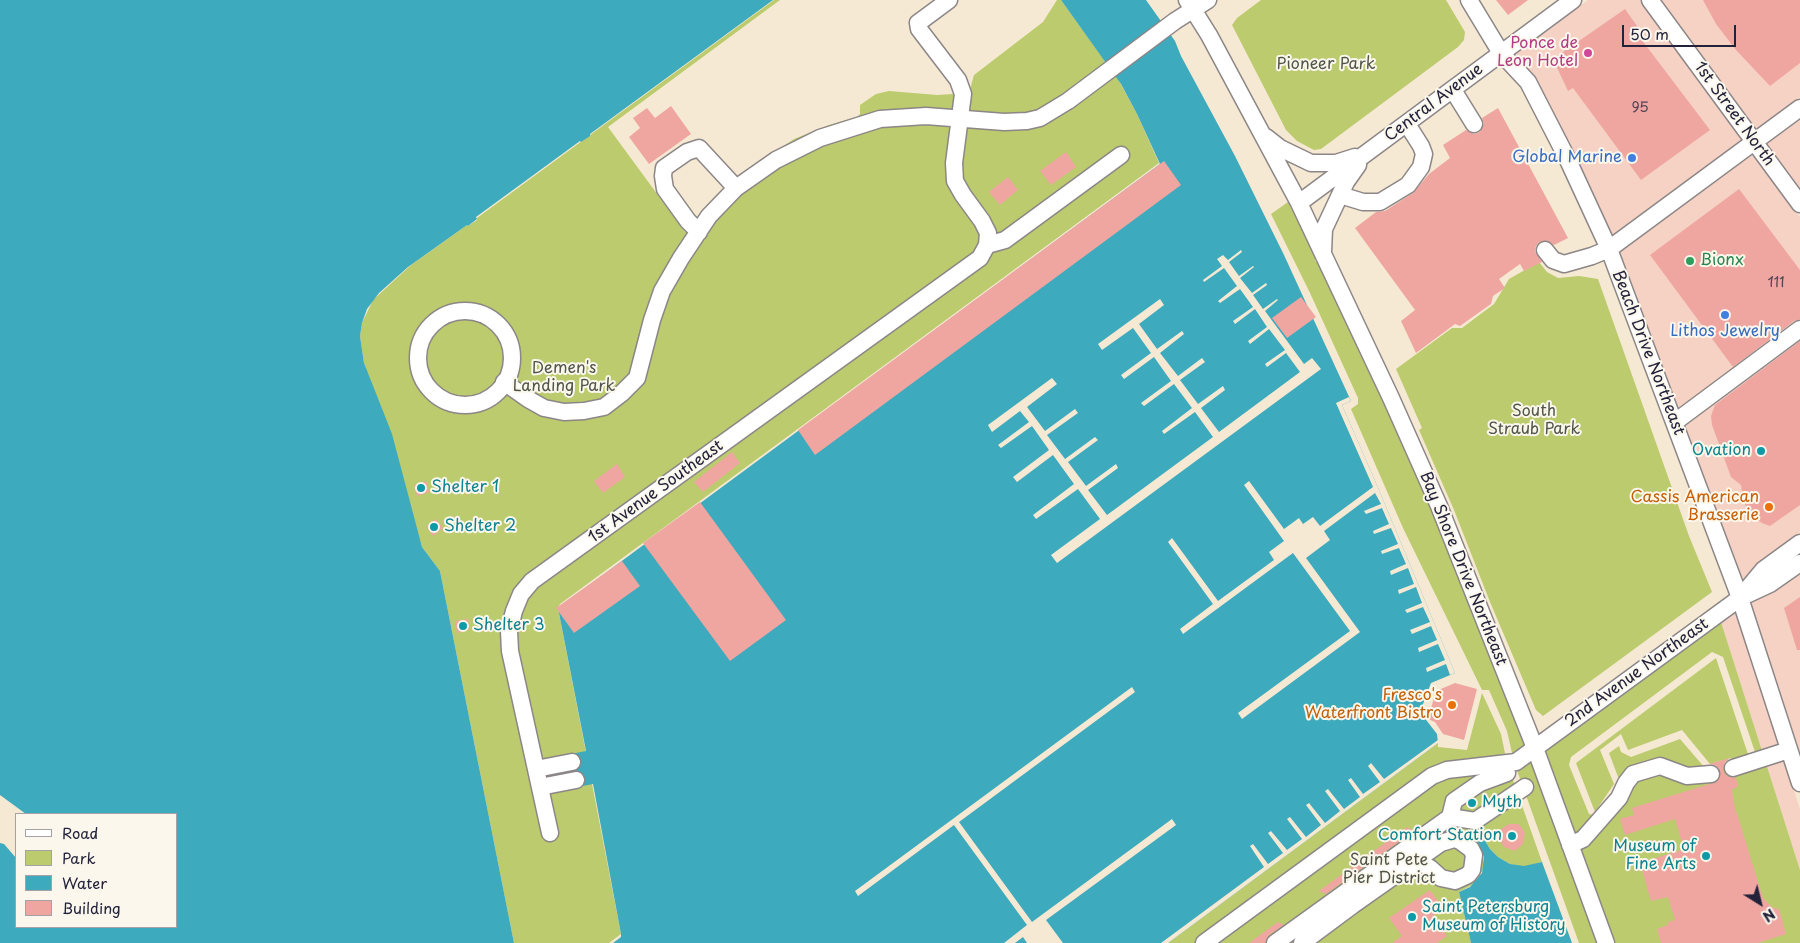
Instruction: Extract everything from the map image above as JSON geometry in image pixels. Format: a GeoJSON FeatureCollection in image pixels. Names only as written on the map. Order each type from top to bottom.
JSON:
{"type":"FeatureCollection","features":[{"type":"Feature","properties":{"kind":"street"},"geometry":{"type":"LineString","coordinates":[[949,0],[918,23],[919,28],[958,80],[963,94],[954,163],[955,181],[982,221],[988,233],[987,245],[1005,240],[1121,155]]}},
{"type":"Feature","properties":{"kind":"street"},"geometry":{"type":"LineString","coordinates":[[504,382],[544,408],[564,412],[604,407],[637,378],[652,320],[662,291],[709,216],[736,188],[776,160],[799,147],[839,131],[880,119],[926,116],[1004,122],[1027,121],[1040,118],[1068,101],[1170,25],[1190,5],[1208,0]]}},
{"type":"Feature","properties":{"kind":"street","name":"Beach Drive Northeast"},"geometry":{"type":"LineString","coordinates":[[1469,0],[1501,53],[1528,82],[1567,158],[1609,249],[1740,598],[1800,781]]}},
{"type":"Feature","properties":{"kind":"street","name":"Central Avenue"},"geometry":{"type":"LineString","coordinates":[[1299,203],[1573,0]]}},
{"type":"Feature","properties":{"kind":"street","name":"1st Street North"},"geometry":{"type":"LineString","coordinates":[[1650,0],[1800,204]]}},
{"type":"Feature","properties":{"kind":"street","name":"Bay Shore Drive Northeast"},"geometry":{"type":"LineString","coordinates":[[1190,5],[1209,36],[1299,203],[1391,398],[1439,506],[1535,748],[1606,943]]}},
{"type":"Feature","properties":{"kind":"street"},"geometry":{"type":"LineString","coordinates":[[1453,90],[1474,124]]}},
{"type":"Feature","properties":{"kind":"street"},"geometry":{"type":"LineString","coordinates":[[1544,250],[1553,260],[1564,264],[1609,249],[1800,108]]}},
{"type":"Feature","properties":{"kind":"street"},"geometry":{"type":"LineString","coordinates":[[1340,195],[1363,202],[1380,202],[1408,185],[1421,167],[1424,154],[1408,124]]}},
{"type":"Feature","properties":{"kind":"street","name":"Central Avenue"},"geometry":{"type":"LineString","coordinates":[[1262,133],[1280,148],[1297,158],[1311,163],[1336,163],[1367,153]]}},
{"type":"Feature","properties":{"kind":"street"},"geometry":{"type":"LineString","coordinates":[[699,232],[688,221],[665,189],[664,168],[688,152],[699,148],[736,188]]}},
{"type":"Feature","properties":{"kind":"street","name":"Central Avenue"},"geometry":{"type":"LineString","coordinates":[[1323,254],[1324,229],[1346,182],[1367,153]]}},
{"type":"Feature","properties":{"kind":"street","name":"1st Avenue Southeast"},"geometry":{"type":"LineString","coordinates":[[550,833],[510,651],[509,631],[521,594],[532,581],[980,258],[987,245]]}},
{"type":"Feature","properties":{"kind":"street"},"geometry":{"type":"LineString","coordinates":[[455,312],[477,312],[496,322],[508,340],[511,351],[511,362],[504,382],[493,394],[479,402],[468,404],[447,401],[429,389],[423,380],[418,359],[422,338],[428,328],[436,321],[455,312]]}},
{"type":"Feature","properties":{"kind":"street"},"geometry":{"type":"LineString","coordinates":[[1675,422],[1800,329]]}},
{"type":"Feature","properties":{"kind":"street","name":"2nd Avenue Northeast"},"geometry":{"type":"LineString","coordinates":[[1740,598],[1763,570],[1800,543]]}},
{"type":"Feature","properties":{"kind":"street","name":"2nd Avenue Northeast"},"geometry":{"type":"LineString","coordinates":[[1204,943],[1432,776],[1447,770],[1516,762],[1740,598],[1770,584],[1800,563]]}},
{"type":"Feature","properties":{"kind":"street"},"geometry":{"type":"LineString","coordinates":[[1733,768],[1789,750]]}},
{"type":"Feature","properties":{"kind":"street"},"geometry":{"type":"LineString","coordinates":[[536,768],[572,762]]}},
{"type":"Feature","properties":{"kind":"street"},"geometry":{"type":"LineString","coordinates":[[1570,844],[1583,839],[1619,798],[1626,783],[1633,774],[1660,766],[1687,776],[1711,774]]}},
{"type":"Feature","properties":{"kind":"street"},"geometry":{"type":"LineString","coordinates":[[1275,943],[1450,817],[1454,801],[1480,783],[1508,773]]}},
{"type":"Feature","properties":{"kind":"street"},"geometry":{"type":"LineString","coordinates":[[540,787],[576,780]]}},
{"type":"Feature","properties":{"kind":"street"},"geometry":{"type":"LineString","coordinates":[[1302,943],[1403,870],[1525,787]]}},
{"type":"Feature","properties":{"kind":"street"},"geometry":{"type":"LineString","coordinates":[[1450,817],[1475,821]]}},
{"type":"Feature","properties":{"kind":"street"},"geometry":{"type":"LineString","coordinates":[[1403,870],[1419,864],[1430,868],[1441,878],[1448,881],[1455,882],[1468,876],[1474,863],[1474,855],[1471,849],[1460,840],[1447,840]]}},
{"type":"Feature","properties":{"kind":"shaded area"},"geometry":{"type":"Polygon","coordinates":[[[1588,0],[1640,0],[1743,139],[1611,236],[1575,155],[1536,79],[1514,55],[1588,0]]]}},
{"type":"Feature","properties":{"kind":"shaded area"},"geometry":{"type":"Polygon","coordinates":[[[1660,0],[1800,0],[1800,97],[1755,130],[1660,0]]]}},
{"type":"Feature","properties":{"kind":"shaded area"},"geometry":{"type":"Polygon","coordinates":[[[1800,119],[1800,191],[1766,144],[1800,119]]]}},
{"type":"Feature","properties":{"kind":"shaded area"},"geometry":{"type":"Polygon","coordinates":[[[1753,153],[1800,217],[1800,532],[1758,563],[1742,582],[1618,252],[1753,153]]]}},
{"type":"Feature","properties":{"kind":"shaded area"},"geometry":{"type":"Polygon","coordinates":[[[1800,573],[1800,757],[1750,603],[1775,591],[1800,573]]]}},
{"type":"Feature","properties":{"kind":"shaded area"},"geometry":{"type":"Polygon","coordinates":[[[1736,612],[1800,809],[1800,870],[1721,622],[1736,612]]]}},
{"type":"Feature","properties":{"kind":"green space","name":"Demen's Landing Park"},"geometry":{"type":"Polygon","coordinates":[[[774,0],[780,0],[608,127],[685,232],[737,177],[794,139],[829,125],[857,117],[860,114],[860,105],[876,94],[889,91],[937,95],[969,93],[974,75],[1043,22],[1057,0],[1061,0],[1118,79],[1137,114],[1159,163],[560,604],[558,608],[621,934],[609,943],[514,943],[440,571],[422,547],[364,363],[360,336],[362,323],[373,300],[411,265],[467,225],[477,220],[477,218],[774,0]]]}},
{"type":"Feature","properties":{"kind":"green space","name":"Pioneer Park"},"geometry":{"type":"Polygon","coordinates":[[[1261,0],[1446,0],[1465,32],[1464,40],[1458,47],[1321,149],[1314,150],[1297,141],[1286,130],[1232,25],[1237,18],[1261,0]]]}},
{"type":"Feature","properties":{"kind":"green space"},"geometry":{"type":"Polygon","coordinates":[[[1288,202],[1380,394],[1431,509],[1528,752],[1597,943],[1579,943],[1514,762],[1507,731],[1489,690],[1482,690],[1403,528],[1351,409],[1358,404],[1358,398],[1271,214],[1288,202]]]}},
{"type":"Feature","properties":{"kind":"green space","name":"South Straub Park"},"geometry":{"type":"Polygon","coordinates":[[[1539,262],[1547,272],[1558,278],[1579,276],[1598,279],[1689,536],[1712,592],[1543,716],[1536,710],[1490,602],[1454,510],[1419,430],[1422,428],[1396,369],[1452,328],[1462,328],[1494,304],[1509,279],[1539,262]]]}},
{"type":"Feature","properties":{"kind":"green space"},"geometry":{"type":"Polygon","coordinates":[[[1721,622],[1800,870],[1800,943],[1614,943],[1545,752],[1721,622]],[[1712,652],[1571,757],[1569,765],[1589,814],[1601,816],[1620,782],[1609,753],[1619,746],[1621,752],[1631,757],[1680,739],[1705,768],[1713,771],[1756,755],[1723,657],[1712,652]]]}},
{"type":"Feature","properties":{"kind":"green space"},"geometry":{"type":"Polygon","coordinates":[[[1716,658],[1749,757],[1733,762],[1731,758],[1710,764],[1682,730],[1628,750],[1621,734],[1600,750],[1614,784],[1595,812],[1576,763],[1716,658]]]}},
{"type":"Feature","properties":{"kind":"green space","name":"Saint Pete Pier District"},"geometry":{"type":"Polygon","coordinates":[[[1482,693],[1501,734],[1507,763],[1542,862],[1524,867],[1510,864],[1498,857],[1490,849],[1481,834],[1476,839],[1483,851],[1484,868],[1474,884],[1459,892],[1471,943],[1168,943],[1438,743],[1438,747],[1467,750],[1482,693]]]}},
{"type":"Feature","properties":{"kind":"water"},"geometry":{"type":"Polygon","coordinates":[[[0,0],[773,0],[590,134],[590,136],[580,141],[476,217],[477,219],[468,226],[408,267],[379,293],[367,309],[362,323],[360,336],[364,363],[392,434],[422,547],[440,571],[514,943],[0,943],[0,0]]]}},
{"type":"Feature","properties":{"kind":"water"},"geometry":{"type":"Polygon","coordinates":[[[1061,0],[1146,0],[1175,41],[1181,56],[1235,156],[1284,255],[1351,401],[1342,405],[1455,673],[1431,683],[1420,712],[1437,734],[1438,743],[1168,943],[613,943],[621,937],[621,934],[593,784],[577,787],[571,754],[586,751],[558,608],[1160,164],[1121,84],[1061,0]]]}},
{"type":"Feature","properties":{"kind":"water"},"geometry":{"type":"Polygon","coordinates":[[[1481,834],[1490,849],[1498,857],[1510,864],[1524,866],[1542,862],[1572,943],[1471,943],[1459,892],[1470,887],[1482,873],[1484,857],[1475,839],[1481,834]]]}},
{"type":"Feature","properties":{"kind":"pier"},"geometry":{"type":"Polygon","coordinates":[[[1241,250],[1242,252],[1229,262],[1239,276],[1254,267],[1240,278],[1252,293],[1266,283],[1267,285],[1253,295],[1263,309],[1278,300],[1265,311],[1304,364],[1312,358],[1321,369],[1057,563],[1051,555],[1100,519],[1078,489],[1036,519],[1033,515],[1074,484],[1053,455],[1017,482],[1013,477],[1049,450],[1032,426],[1001,448],[998,445],[1029,422],[1020,411],[992,432],[988,425],[1052,378],[1057,384],[1027,407],[1045,431],[1075,409],[1078,413],[1047,435],[1065,459],[1095,437],[1098,440],[1068,462],[1086,486],[1116,464],[1118,468],[1088,490],[1107,515],[1213,437],[1195,412],[1164,434],[1162,431],[1192,408],[1174,384],[1144,406],[1141,403],[1171,381],[1154,357],[1124,379],[1121,375],[1151,353],[1133,328],[1102,350],[1098,344],[1160,299],[1164,305],[1139,324],[1157,349],[1182,331],[1184,334],[1160,353],[1178,376],[1202,358],[1205,362],[1180,380],[1198,404],[1223,386],[1225,390],[1201,408],[1219,432],[1300,372],[1286,353],[1267,367],[1265,364],[1285,350],[1269,329],[1250,344],[1248,341],[1267,327],[1255,309],[1235,324],[1233,321],[1253,307],[1240,289],[1220,303],[1218,301],[1237,286],[1224,268],[1204,282],[1203,280],[1222,266],[1217,259],[1223,255],[1228,260],[1241,250]]]}},
{"type":"Feature","properties":{"kind":"pier"},"geometry":{"type":"Polygon","coordinates":[[[1349,397],[1351,401],[1342,405],[1455,673],[1450,675],[1446,664],[1427,672],[1426,668],[1445,660],[1438,644],[1419,652],[1418,648],[1437,640],[1431,626],[1412,634],[1410,630],[1430,622],[1423,607],[1407,613],[1405,610],[1422,603],[1416,587],[1399,594],[1398,590],[1414,584],[1408,568],[1391,575],[1390,571],[1406,564],[1399,548],[1382,554],[1381,551],[1398,544],[1391,528],[1374,534],[1373,531],[1389,524],[1382,508],[1366,514],[1364,511],[1381,504],[1375,493],[1324,531],[1330,540],[1306,558],[1360,632],[1242,719],[1238,713],[1350,631],[1293,553],[1183,634],[1180,629],[1213,604],[1168,542],[1172,538],[1218,601],[1274,560],[1269,552],[1284,541],[1244,485],[1249,481],[1284,529],[1299,518],[1303,524],[1313,517],[1320,526],[1373,487],[1336,403],[1349,397]]]}},
{"type":"Feature","properties":{"kind":"pier"},"geometry":{"type":"Polygon","coordinates":[[[1132,687],[1135,692],[959,822],[1032,922],[1172,819],[1176,825],[1046,920],[1063,943],[1027,943],[1023,937],[1015,943],[1004,943],[1027,925],[954,825],[858,896],[855,891],[1132,687]]]}},
{"type":"Feature","properties":{"kind":"pier"},"geometry":{"type":"Polygon","coordinates":[[[1438,740],[1438,743],[1168,943],[1161,943],[1264,867],[1250,846],[1253,844],[1268,864],[1283,853],[1268,833],[1271,831],[1287,850],[1302,839],[1287,819],[1290,817],[1306,837],[1321,825],[1306,805],[1309,803],[1325,823],[1340,811],[1325,791],[1328,789],[1344,809],[1360,797],[1348,780],[1351,778],[1363,794],[1380,782],[1368,766],[1371,763],[1384,779],[1438,740]]]}},
{"type":"Feature","properties":{"kind":"pier"},"geometry":{"type":"Polygon","coordinates":[[[0,795],[25,813],[15,813],[15,857],[4,844],[0,843],[0,795]]]}},
{"type":"Feature","properties":{"kind":"building"},"geometry":{"type":"Polygon","coordinates":[[[1496,0],[1528,0],[1508,15],[1496,0]]]}},
{"type":"Feature","properties":{"kind":"building"},"geometry":{"type":"Polygon","coordinates":[[[1703,0],[1800,0],[1800,63],[1770,86],[1736,50],[1716,24],[1703,0]]]}},
{"type":"Feature","properties":{"kind":"building"},"geometry":{"type":"Polygon","coordinates":[[[1625,9],[1644,36],[1641,39],[1710,130],[1641,180],[1573,88],[1568,91],[1553,59],[1625,9]]]}},
{"type":"Feature","properties":{"kind":"building"},"geometry":{"type":"Polygon","coordinates":[[[671,106],[691,134],[649,164],[629,137],[640,128],[633,118],[647,108],[655,118],[671,106]]]}},
{"type":"Feature","properties":{"kind":"building"},"geometry":{"type":"Polygon","coordinates":[[[1498,108],[1568,238],[1554,245],[1548,241],[1539,242],[1535,251],[1542,262],[1524,271],[1520,264],[1499,279],[1505,288],[1493,296],[1491,304],[1460,326],[1455,324],[1416,353],[1401,321],[1415,310],[1355,228],[1376,212],[1385,211],[1413,193],[1429,174],[1450,158],[1443,145],[1466,130],[1474,134],[1480,132],[1484,124],[1482,118],[1498,108]]]}},
{"type":"Feature","properties":{"kind":"building"},"geometry":{"type":"Polygon","coordinates":[[[1066,152],[1076,167],[1051,185],[1040,171],[1066,152]]]}},
{"type":"Feature","properties":{"kind":"building"},"geometry":{"type":"Polygon","coordinates":[[[1164,161],[1181,185],[815,455],[798,430],[1164,161]]]}},
{"type":"Feature","properties":{"kind":"building"},"geometry":{"type":"Polygon","coordinates":[[[1008,177],[1018,190],[1000,205],[989,192],[1008,177]]]}},
{"type":"Feature","properties":{"kind":"building"},"geometry":{"type":"Polygon","coordinates":[[[1739,189],[1800,270],[1800,319],[1794,321],[1733,367],[1650,255],[1739,189]]]}},
{"type":"Feature","properties":{"kind":"building"},"geometry":{"type":"Polygon","coordinates":[[[1301,297],[1316,317],[1287,338],[1272,318],[1301,297]]]}},
{"type":"Feature","properties":{"kind":"building","name":"Ovation"},"geometry":{"type":"Polygon","coordinates":[[[1800,341],[1800,505],[1770,526],[1753,517],[1747,509],[1741,485],[1731,477],[1712,425],[1711,416],[1715,405],[1800,341]]]}},
{"type":"Feature","properties":{"kind":"building"},"geometry":{"type":"Polygon","coordinates":[[[732,452],[740,463],[703,492],[694,482],[732,452]]]}},
{"type":"Feature","properties":{"kind":"building"},"geometry":{"type":"Polygon","coordinates":[[[617,464],[625,477],[603,493],[594,481],[617,464]]]}},
{"type":"Feature","properties":{"kind":"building","name":"Shelter 1"},"geometry":{"type":"Polygon","coordinates":[[[426,481],[429,492],[417,496],[414,485],[426,481]]]}},
{"type":"Feature","properties":{"kind":"building"},"geometry":{"type":"Polygon","coordinates":[[[700,502],[786,620],[730,661],[643,543],[700,502]]]}},
{"type":"Feature","properties":{"kind":"building","name":"Shelter 2"},"geometry":{"type":"Polygon","coordinates":[[[436,519],[443,528],[433,536],[426,526],[436,519]]]}},
{"type":"Feature","properties":{"kind":"building"},"geometry":{"type":"Polygon","coordinates":[[[622,561],[640,586],[574,633],[556,608],[622,561]]]}},
{"type":"Feature","properties":{"kind":"building"},"geometry":{"type":"Polygon","coordinates":[[[1800,597],[1800,650],[1797,650],[1784,608],[1800,597]]]}},
{"type":"Feature","properties":{"kind":"building","name":"Shelter 3"},"geometry":{"type":"Polygon","coordinates":[[[468,619],[470,630],[457,633],[455,621],[468,619]]]}},
{"type":"Feature","properties":{"kind":"building","name":"Fresco's Waterfront Bistro"},"geometry":{"type":"Polygon","coordinates":[[[1455,683],[1477,689],[1464,740],[1443,734],[1435,722],[1428,719],[1436,691],[1455,683]]]}},
{"type":"Feature","properties":{"kind":"building","name":"Museum of Fine Arts"},"geometry":{"type":"Polygon","coordinates":[[[1730,758],[1725,762],[1723,771],[1727,776],[1736,778],[1738,786],[1732,790],[1734,804],[1763,898],[1773,908],[1779,909],[1786,934],[1758,943],[1661,943],[1657,929],[1675,920],[1668,897],[1651,901],[1640,863],[1684,849],[1675,819],[1625,835],[1620,819],[1634,815],[1632,808],[1716,782],[1720,778],[1719,769],[1715,765],[1709,764],[1730,758]]]}},
{"type":"Feature","properties":{"kind":"building","name":"Comfort Station"},"geometry":{"type":"Polygon","coordinates":[[[1509,824],[1519,824],[1525,833],[1523,844],[1515,851],[1504,847],[1498,838],[1501,829],[1509,824]]]}},
{"type":"Feature","properties":{"kind":"building"},"geometry":{"type":"Polygon","coordinates":[[[1407,827],[1414,831],[1326,894],[1319,891],[1407,827]]]}},
{"type":"Feature","properties":{"kind":"building","name":"Saint Petersburg Museum of History"},"geometry":{"type":"Polygon","coordinates":[[[1430,890],[1444,909],[1433,916],[1447,936],[1437,943],[1392,943],[1402,936],[1389,918],[1430,890]]]}},
{"type":"Feature","properties":{"kind":"building"},"geometry":{"type":"Polygon","coordinates":[[[1278,922],[1284,925],[1269,935],[1265,943],[1249,943],[1278,922]]]}},
{"type":"Feature","properties":{"kind":"place","name":"Ponce de Leon Hotel"},"geometry":{"type":"Point","coordinates":[1588,53]}},
{"type":"Feature","properties":{"kind":"place","name":"Global Marine"},"geometry":{"type":"Point","coordinates":[1632,158]}},
{"type":"Feature","properties":{"kind":"place","name":"Bionx"},"geometry":{"type":"Point","coordinates":[1690,261]}},
{"type":"Feature","properties":{"kind":"place","name":"Lithos Jewelry"},"geometry":{"type":"Point","coordinates":[1725,315]}},
{"type":"Feature","properties":{"kind":"place","name":"Ovation"},"geometry":{"type":"Point","coordinates":[1761,451]}},
{"type":"Feature","properties":{"kind":"place","name":"Shelter 1"},"geometry":{"type":"Point","coordinates":[421,488]}},
{"type":"Feature","properties":{"kind":"place","name":"Cassis American Brasserie"},"geometry":{"type":"Point","coordinates":[1769,507]}},
{"type":"Feature","properties":{"kind":"place","name":"Shelter 2"},"geometry":{"type":"Point","coordinates":[434,527]}},
{"type":"Feature","properties":{"kind":"place","name":"Shelter 3"},"geometry":{"type":"Point","coordinates":[463,626]}},
{"type":"Feature","properties":{"kind":"place","name":"Fresco's Waterfront Bistro"},"geometry":{"type":"Point","coordinates":[1452,705]}},
{"type":"Feature","properties":{"kind":"place","name":"Myth"},"geometry":{"type":"Point","coordinates":[1472,803]}},
{"type":"Feature","properties":{"kind":"place","name":"Comfort Station"},"geometry":{"type":"Point","coordinates":[1512,836]}},
{"type":"Feature","properties":{"kind":"place","name":"Museum of Fine Arts"},"geometry":{"type":"Point","coordinates":[1706,856]}},
{"type":"Feature","properties":{"kind":"place","name":"Saint Petersburg Museum of History"},"geometry":{"type":"Point","coordinates":[1412,917]}}]}
